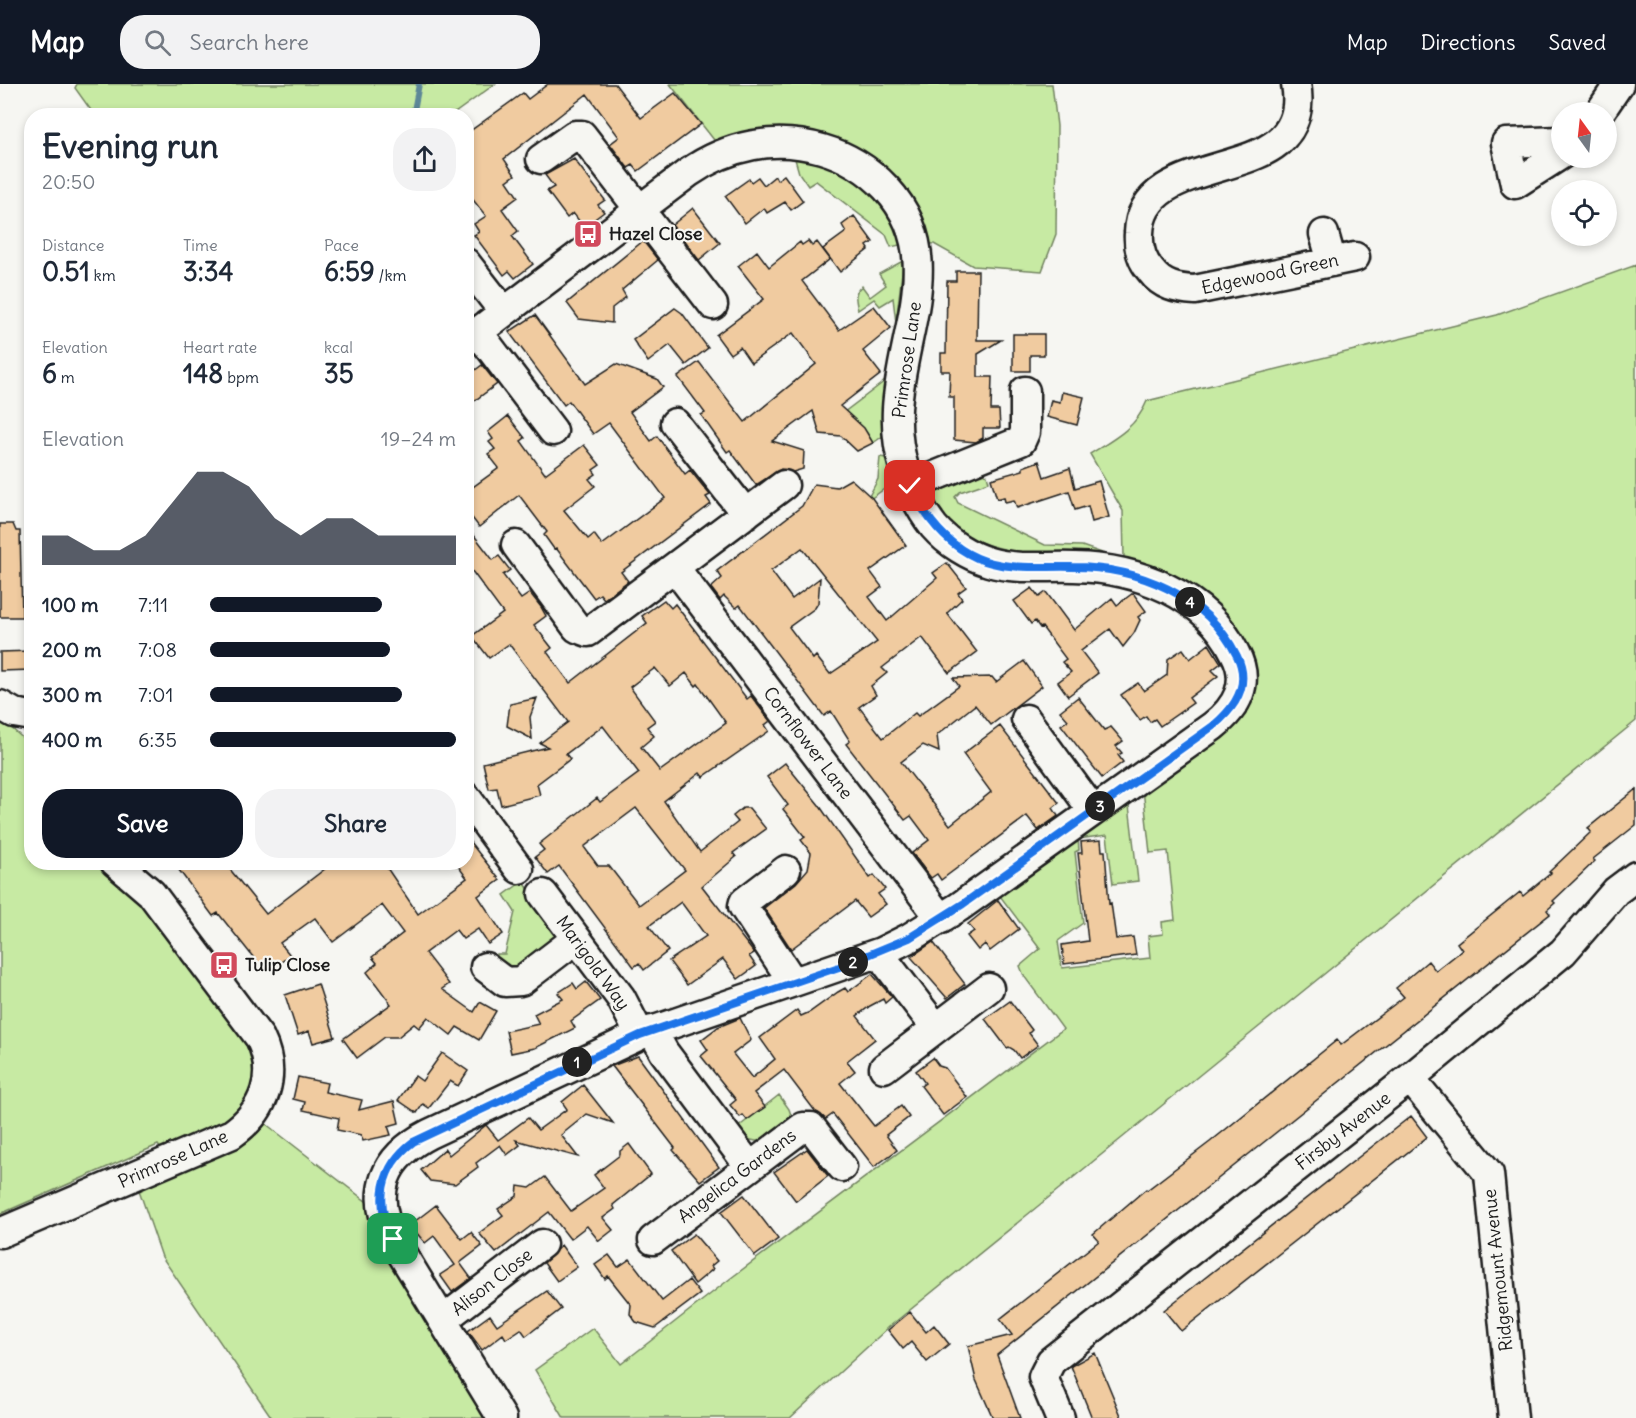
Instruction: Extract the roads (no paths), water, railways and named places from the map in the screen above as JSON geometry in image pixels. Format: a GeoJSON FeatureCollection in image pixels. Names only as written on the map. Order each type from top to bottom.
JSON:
{"type":"FeatureCollection","features":[{"type":"Feature","properties":{"kind":"street","name":"Edgewood Green"},"geometry":{"type":"LineString","coordinates":[[1296,84],[1296,112],[1293,124],[1280,140],[1267,150],[1243,161],[1169,185],[1152,199],[1144,211],[1139,224],[1138,240],[1142,257],[1150,271],[1165,284],[1178,290],[1212,288],[1344,259],[1324,234]]}},
{"type":"Feature","properties":{"kind":"street"},"geometry":{"type":"LineString","coordinates":[[1607,102],[1619,84]]}},
{"type":"Feature","properties":{"kind":"street"},"geometry":{"type":"LineString","coordinates":[[541,159],[575,135],[582,135],[713,304]]}},
{"type":"Feature","properties":{"kind":"street"},"geometry":{"type":"LineString","coordinates":[[1551,142],[1506,144],[1515,184],[1551,161]]}},
{"type":"Feature","properties":{"kind":"street","name":"Primrose Lane"},"geometry":{"type":"LineString","coordinates":[[442,1320],[387,1228],[381,1195],[390,1167],[413,1142],[646,1032],[881,952],[941,919],[1228,714],[1239,697],[1243,672],[1233,647],[1214,624],[1169,589],[1134,574],[1094,568],[1005,566],[976,557],[935,528],[910,486],[899,445],[897,411],[903,365],[916,300],[918,251],[915,232],[907,215],[882,184],[858,166],[828,151],[794,143],[761,143],[713,157],[474,334]]}},
{"type":"Feature","properties":{"kind":"street"},"geometry":{"type":"LineString","coordinates":[[474,273],[504,312]]}},
{"type":"Feature","properties":{"kind":"street"},"geometry":{"type":"LineString","coordinates":[[474,338],[553,431]]}},
{"type":"Feature","properties":{"kind":"street"},"geometry":{"type":"LineString","coordinates":[[910,486],[1021,441],[1025,432],[1025,391]]}},
{"type":"Feature","properties":{"kind":"street"},"geometry":{"type":"LineString","coordinates":[[675,423],[746,514]]}},
{"type":"Feature","properties":{"kind":"street"},"geometry":{"type":"LineString","coordinates":[[516,545],[577,627],[585,632],[593,630],[784,485]]}},
{"type":"Feature","properties":{"kind":"street","name":"Cornflower Lane"},"geometry":{"type":"LineString","coordinates":[[675,568],[941,919]]}},
{"type":"Feature","properties":{"kind":"street"},"geometry":{"type":"LineString","coordinates":[[0,705],[14,713],[24,715]]}},
{"type":"Feature","properties":{"kind":"street"},"geometry":{"type":"LineString","coordinates":[[1026,719],[1093,812]]}},
{"type":"Feature","properties":{"kind":"street"},"geometry":{"type":"LineString","coordinates":[[474,808],[519,869]]}},
{"type":"Feature","properties":{"kind":"street","name":"Primrose Lane"},"geometry":{"type":"LineString","coordinates":[[0,1233],[232,1134],[253,1116],[265,1094],[270,1074],[267,1055],[260,1038],[156,900],[126,870]]}},
{"type":"Feature","properties":{"kind":"street"},"geometry":{"type":"LineString","coordinates":[[786,870],[744,902],[743,906],[793,982]]}},
{"type":"Feature","properties":{"kind":"street","name":"Firsby Avenue"},"geometry":{"type":"LineString","coordinates":[[1060,1418],[1043,1377],[1051,1361],[1410,1078],[1563,952],[1616,891],[1636,876]]}},
{"type":"Feature","properties":{"kind":"street","name":"Marigold Way"},"geometry":{"type":"LineString","coordinates":[[543,894],[750,1167]]}},
{"type":"Feature","properties":{"kind":"street"},"geometry":{"type":"LineString","coordinates":[[485,967],[505,982],[521,981],[576,939]]}},
{"type":"Feature","properties":{"kind":"street"},"geometry":{"type":"LineString","coordinates":[[881,952],[887,964],[936,1028]]}},
{"type":"Feature","properties":{"kind":"street"},"geometry":{"type":"LineString","coordinates":[[884,1068],[989,988]]}},
{"type":"Feature","properties":{"kind":"street","name":"Ridgemount Avenue"},"geometry":{"type":"LineString","coordinates":[[1410,1078],[1489,1174],[1513,1418]]}},
{"type":"Feature","properties":{"kind":"street","name":"Angelica Gardens"},"geometry":{"type":"LineString","coordinates":[[653,1240],[807,1126],[811,1127],[842,1167]]}},
{"type":"Feature","properties":{"kind":"street","name":"Alison Close"},"geometry":{"type":"LineString","coordinates":[[442,1320],[542,1244]]}},
{"type":"Feature","properties":{"kind":"street"},"geometry":{"type":"LineString","coordinates":[[442,1320],[502,1418]]}},
{"type":"Feature","properties":{"kind":"waterway"},"geometry":{"type":"LineString","coordinates":[[414,108],[419,84]]}},
{"type":"Feature","properties":{"kind":"place","name":"Hazel Close"},"geometry":{"type":"Point","coordinates":[588,234]}},
{"type":"Feature","properties":{"kind":"place","name":"Tulip Close"},"geometry":{"type":"Point","coordinates":[224,965]}}]}
